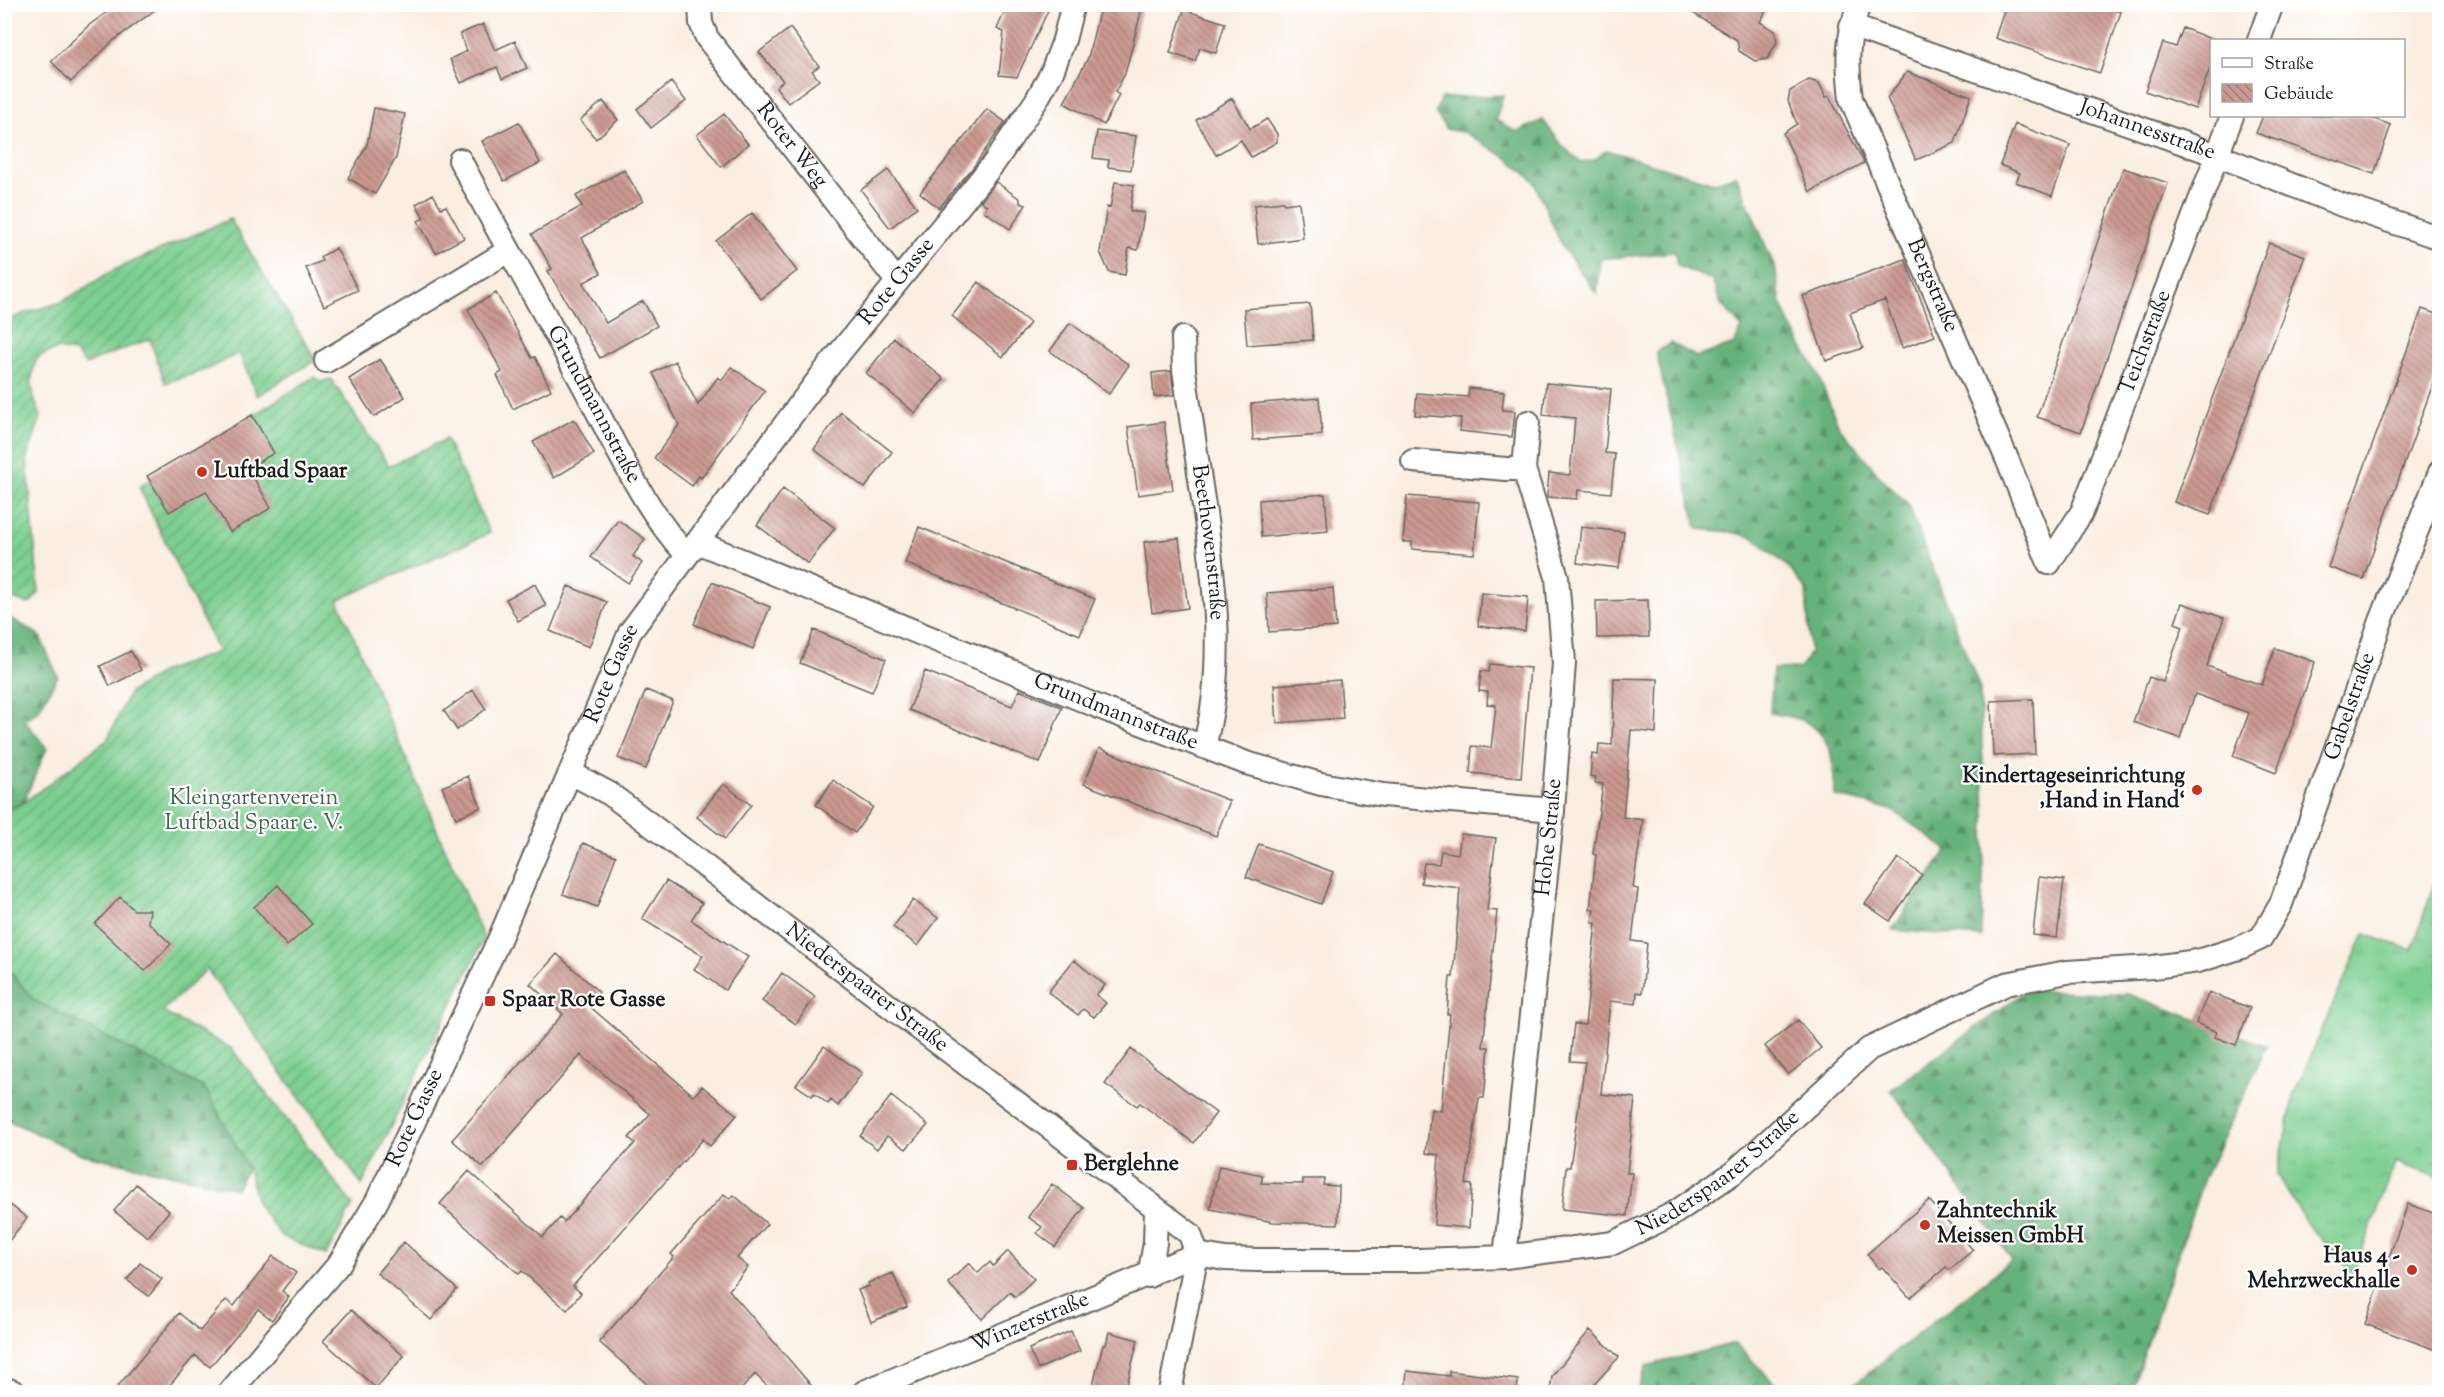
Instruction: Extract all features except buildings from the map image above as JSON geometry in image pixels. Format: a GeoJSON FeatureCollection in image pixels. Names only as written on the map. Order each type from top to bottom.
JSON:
{"type":"FeatureCollection","features":[{"type":"Feature","properties":{"kind":"street","name":"Roter Weg"},"geometry":{"type":"LineString","coordinates":[[700,4],[701,23],[707,38],[897,281]]}},
{"type":"Feature","properties":{"kind":"street","name":"Rote Gasse"},"geometry":{"type":"LineString","coordinates":[[230,1392],[339,1264],[377,1201],[498,942],[630,632],[824,372],[994,163],[1036,101],[1052,72],[1064,40],[1073,4]]}},
{"type":"Feature","properties":{"kind":"street","name":"Bergstraße"},"geometry":{"type":"LineString","coordinates":[[1859,4],[1851,26],[1847,57],[1851,99],[2007,459],[2049,563]]}},
{"type":"Feature","properties":{"kind":"street"},"geometry":{"type":"LineString","coordinates":[[2259,39],[2272,4]]}},
{"type":"Feature","properties":{"kind":"street","name":"Johannesstraße"},"geometry":{"type":"LineString","coordinates":[[1851,26],[2217,155],[2342,205],[2439,238]]}},
{"type":"Feature","properties":{"kind":"street","name":"Teichstraße"},"geometry":{"type":"LineString","coordinates":[[2049,563],[2082,512],[2232,117]]}},
{"type":"Feature","properties":{"kind":"street","name":"Grundmannstraße"},"geometry":{"type":"LineString","coordinates":[[460,160],[637,482],[672,539],[1246,763],[1320,784],[1383,795],[1553,810]]}},
{"type":"Feature","properties":{"kind":"street"},"geometry":{"type":"LineString","coordinates":[[326,361],[508,251]]}},
{"type":"Feature","properties":{"kind":"street","name":"Beethovenstraße"},"geometry":{"type":"LineString","coordinates":[[1183,338],[1185,370],[1213,572],[1216,638],[1214,698],[1204,746]]}},
{"type":"Feature","properties":{"kind":"street","name":"Hohe Straße"},"geometry":{"type":"LineString","coordinates":[[1505,1257],[1553,810],[1564,663],[1557,577],[1524,469],[1528,422]]}},
{"type":"Feature","properties":{"kind":"street"},"geometry":{"type":"LineString","coordinates":[[1413,461],[1524,469]]}},
{"type":"Feature","properties":{"kind":"street","name":"Gabelstraße"},"geometry":{"type":"LineString","coordinates":[[2261,938],[2281,904],[2381,621],[2439,472]]}},
{"type":"Feature","properties":{"kind":"street","name":"Niederspaarer Straße"},"geometry":{"type":"LineString","coordinates":[[571,773],[610,794],[1190,1234],[1197,1254],[1225,1259],[1419,1260],[1505,1257],[1613,1243],[1673,1214],[1733,1173],[1869,1049],[2006,984],[2067,972],[2153,967],[2198,961],[2242,947],[2261,938]]}},
{"type":"Feature","properties":{"kind":"street"},"geometry":{"type":"LineString","coordinates":[[1149,1276],[1155,1243],[1156,1210]]}},
{"type":"Feature","properties":{"kind":"street"},"geometry":{"type":"LineString","coordinates":[[1170,1392],[1197,1254]]}},
{"type":"Feature","properties":{"kind":"street","name":"Winzerstraße"},"geometry":{"type":"LineString","coordinates":[[864,1392],[1149,1276],[1197,1254]]}},
{"type":"Feature","properties":{"kind":"street"},"geometry":{"type":"LineString","coordinates":[[4,1389],[14,1392]]}},
{"type":"Feature","properties":{"kind":"green space"},"geometry":{"type":"Polygon","coordinates":[[[1503,95],[1496,120],[1517,132],[1543,120],[1562,145],[1580,162],[1594,160],[1607,150],[1714,183],[1736,175],[1775,268],[1781,303],[1791,326],[1816,370],[1839,427],[1885,482],[1908,504],[1980,689],[1985,817],[1981,937],[1892,930],[1947,850],[1892,810],[1835,796],[1831,754],[1822,736],[1806,722],[1770,713],[1773,669],[1801,668],[1810,652],[1806,590],[1788,567],[1753,537],[1731,532],[1697,529],[1656,352],[1671,343],[1697,357],[1734,344],[1742,328],[1721,304],[1712,280],[1677,266],[1675,252],[1600,259],[1597,294],[1563,248],[1533,180],[1507,158],[1466,133],[1446,129],[1435,112],[1441,98],[1503,95]]]}},
{"type":"Feature","properties":{"kind":"green space"},"geometry":{"type":"Polygon","coordinates":[[[230,219],[316,360],[257,396],[239,353],[208,369],[165,383],[150,339],[86,365],[75,352],[57,349],[38,357],[33,372],[32,387],[41,416],[27,459],[39,593],[29,604],[12,599],[5,561],[4,323],[22,314],[62,302],[112,271],[230,219]]]}},
{"type":"Feature","properties":{"kind":"green space","name":"Kleingartenverein Luftbad Spaar e. V."},"geometry":{"type":"Polygon","coordinates":[[[314,377],[321,382],[331,379],[389,466],[446,439],[490,533],[338,600],[484,939],[362,1185],[207,969],[162,1012],[231,1048],[353,1205],[326,1255],[281,1236],[257,1204],[248,1168],[205,1088],[34,1000],[5,965],[4,811],[23,803],[107,740],[129,693],[164,671],[218,652],[139,487],[314,377]]]}},
{"type":"Feature","properties":{"kind":"green space"},"geometry":{"type":"Polygon","coordinates":[[[4,614],[39,635],[58,676],[38,711],[24,720],[47,748],[23,803],[5,811],[4,614]]]}},
{"type":"Feature","properties":{"kind":"green space"},"geometry":{"type":"Polygon","coordinates":[[[2439,868],[2439,1178],[2396,1162],[2353,1274],[2306,1222],[2277,1175],[2294,1094],[2364,934],[2412,950],[2439,868]]]}},
{"type":"Feature","properties":{"kind":"green space"},"geometry":{"type":"Polygon","coordinates":[[[4,965],[34,1000],[205,1088],[248,1168],[236,1189],[81,1154],[5,1119],[4,965]]]}},
{"type":"Feature","properties":{"kind":"green space"},"geometry":{"type":"Polygon","coordinates":[[[2027,990],[2128,994],[2267,1046],[2203,1181],[2131,1392],[1844,1392],[2012,1260],[1891,1090],[2027,990]]]}},
{"type":"Feature","properties":{"kind":"green space"},"geometry":{"type":"Polygon","coordinates":[[[1735,1343],[1783,1392],[1638,1392],[1646,1366],[1735,1343]]]}},
{"type":"Feature","properties":{"kind":"place","name":"Luftbad Spaar"},"geometry":{"type":"Point","coordinates":[202,472]}},
{"type":"Feature","properties":{"kind":"place","name":"Kindertageseinrichtung ‚Hand in Hand‘"},"geometry":{"type":"Point","coordinates":[2197,790]}},
{"type":"Feature","properties":{"kind":"place","name":"Spaar Rote Gasse"},"geometry":{"type":"Point","coordinates":[490,1001]}},
{"type":"Feature","properties":{"kind":"place","name":"Berglehne"},"geometry":{"type":"Point","coordinates":[1072,1165]}},
{"type":"Feature","properties":{"kind":"place","name":"Zahntechnik Meissen GmbH"},"geometry":{"type":"Point","coordinates":[1925,1225]}},
{"type":"Feature","properties":{"kind":"place","name":"Haus 4 - Mehrzweckhalle"},"geometry":{"type":"Point","coordinates":[2412,1270]}}]}
